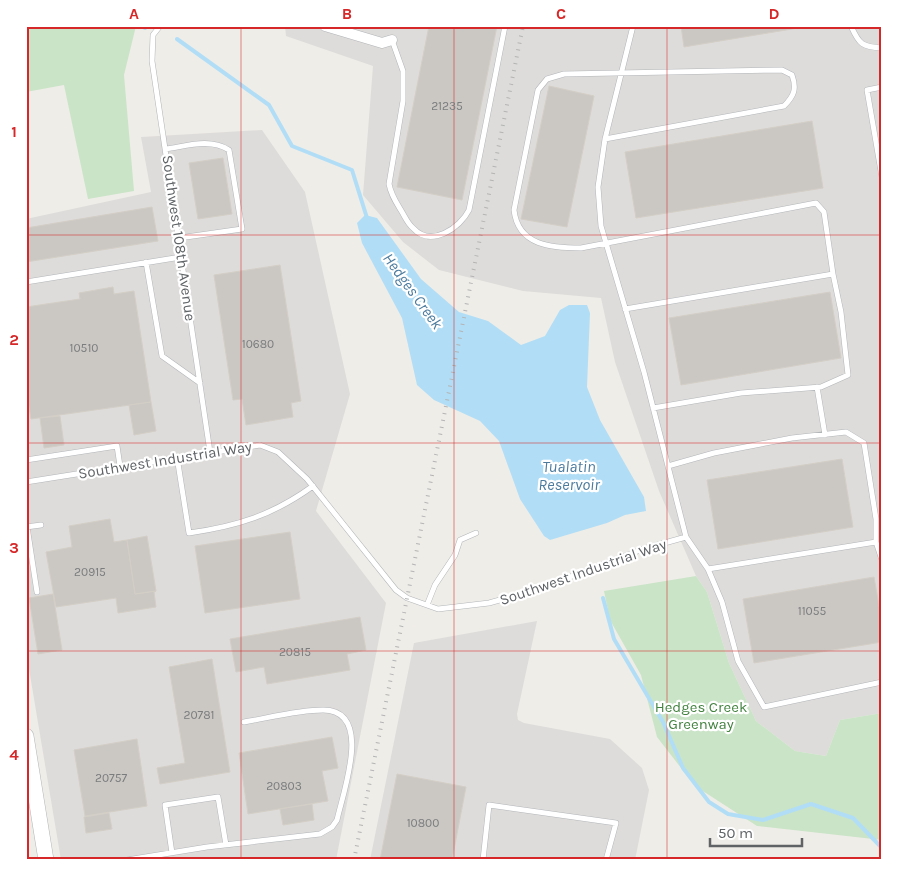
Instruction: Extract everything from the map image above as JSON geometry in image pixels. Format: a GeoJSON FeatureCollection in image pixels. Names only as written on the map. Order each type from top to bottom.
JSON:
{"type":"FeatureCollection","features":[{"type":"Feature","properties":{"kind":"street"},"geometry":{"type":"LineString","coordinates":[[325,26],[382,43],[392,40]]}},
{"type":"Feature","properties":{"kind":"street"},"geometry":{"type":"LineString","coordinates":[[26,736],[32,814],[46,860]]}},
{"type":"Feature","properties":{"kind":"lane","name":"Southwest 108th Avenue"},"geometry":{"type":"LineString","coordinates":[[160,26],[152,35],[152,62],[210,452]]}},
{"type":"Feature","properties":{"kind":"lane"},"geometry":{"type":"LineString","coordinates":[[392,40],[403,71],[403,101],[389,184],[390,194],[413,229],[432,236],[457,228],[464,221],[470,210],[505,26]]}},
{"type":"Feature","properties":{"kind":"lane","name":"Southwest Industrial Way"},"geometry":{"type":"LineString","coordinates":[[26,482],[260,445],[278,452],[313,486],[396,590],[407,598],[438,609],[489,603],[536,590],[643,549],[686,537],[653,408],[600,226],[598,187],[605,139],[633,26]]}},
{"type":"Feature","properties":{"kind":"lane"},"geometry":{"type":"LineString","coordinates":[[850,26],[858,42],[870,48],[882,48]]}},
{"type":"Feature","properties":{"kind":"lane"},"geometry":{"type":"LineString","coordinates":[[605,139],[784,106],[793,97],[795,84],[792,75],[782,70],[622,71],[564,74],[547,79],[538,90],[514,210],[516,223],[523,236],[554,248],[581,248],[816,203],[824,212],[833,274],[841,312],[848,375],[836,382],[817,387],[741,393],[653,408]]}},
{"type":"Feature","properties":{"kind":"lane"},"geometry":{"type":"LineString","coordinates":[[882,87],[867,90],[882,177]]}},
{"type":"Feature","properties":{"kind":"lane"},"geometry":{"type":"LineString","coordinates":[[166,149],[211,143],[221,145],[229,150],[242,229],[179,238]]}},
{"type":"Feature","properties":{"kind":"lane"},"geometry":{"type":"LineString","coordinates":[[26,282],[182,257]]}},
{"type":"Feature","properties":{"kind":"lane"},"geometry":{"type":"LineString","coordinates":[[146,262],[162,356],[200,384]]}},
{"type":"Feature","properties":{"kind":"lane"},"geometry":{"type":"LineString","coordinates":[[625,309],[833,274]]}},
{"type":"Feature","properties":{"kind":"lane"},"geometry":{"type":"LineString","coordinates":[[817,387],[825,434]]}},
{"type":"Feature","properties":{"kind":"lane"},"geometry":{"type":"LineString","coordinates":[[668,466],[714,453],[792,438],[846,432],[864,443],[876,519],[876,542],[882,560]]}},
{"type":"Feature","properties":{"kind":"lane"},"geometry":{"type":"LineString","coordinates":[[26,460],[117,446],[120,466]]}},
{"type":"Feature","properties":{"kind":"lane"},"geometry":{"type":"LineString","coordinates":[[177,457],[189,532],[238,524],[285,506],[313,486]]}},
{"type":"Feature","properties":{"kind":"lane"},"geometry":{"type":"LineString","coordinates":[[37,592],[27,527],[42,525]]}},
{"type":"Feature","properties":{"kind":"lane"},"geometry":{"type":"LineString","coordinates":[[427,605],[434,585],[455,555],[460,540],[476,533]]}},
{"type":"Feature","properties":{"kind":"lane"},"geometry":{"type":"LineString","coordinates":[[686,537],[708,569],[722,602],[738,661],[764,707],[882,682]]}},
{"type":"Feature","properties":{"kind":"lane"},"geometry":{"type":"LineString","coordinates":[[708,569],[876,542]]}},
{"type":"Feature","properties":{"kind":"lane"},"geometry":{"type":"LineString","coordinates":[[127,860],[226,845],[320,834],[332,827],[337,820],[352,749],[350,728],[346,718],[336,712],[323,710],[244,722]]}},
{"type":"Feature","properties":{"kind":"lane"},"geometry":{"type":"LineString","coordinates":[[172,853],[164,805],[218,797],[226,845]]}},
{"type":"Feature","properties":{"kind":"lane"},"geometry":{"type":"LineString","coordinates":[[483,860],[489,805],[616,824],[606,860]]}},
{"type":"Feature","properties":{"kind":"shaded area"},"geometry":{"type":"Polygon","coordinates":[[[285,26],[882,26],[882,713],[840,720],[826,756],[795,751],[756,721],[729,663],[707,592],[696,576],[659,491],[615,362],[601,298],[523,291],[439,270],[403,242],[363,195],[373,66],[286,36],[285,26]]]}},
{"type":"Feature","properties":{"kind":"shaded area"},"geometry":{"type":"Polygon","coordinates":[[[262,130],[305,192],[350,394],[316,511],[386,603],[336,860],[61,860],[26,651],[26,219],[151,192],[141,137],[262,130]]]}},
{"type":"Feature","properties":{"kind":"shaded area"},"geometry":{"type":"Polygon","coordinates":[[[537,621],[517,714],[518,720],[524,723],[610,739],[642,768],[649,790],[635,860],[370,860],[414,643],[537,621]]]}},
{"type":"Feature","properties":{"kind":"green space"},"geometry":{"type":"Polygon","coordinates":[[[26,26],[136,26],[124,75],[134,191],[88,199],[64,85],[26,92],[26,26]]]}},
{"type":"Feature","properties":{"kind":"green space","name":"Hedges Creek Greenway"},"geometry":{"type":"Polygon","coordinates":[[[696,576],[707,592],[729,663],[756,721],[795,751],[826,756],[840,720],[882,713],[882,840],[757,826],[695,786],[657,737],[641,675],[610,620],[604,591],[696,576]]]}},
{"type":"Feature","properties":{"kind":"water","name":"Tualatin Reservoir"},"geometry":{"type":"Polygon","coordinates":[[[365,215],[377,218],[421,279],[459,312],[488,321],[521,345],[545,336],[560,310],[569,305],[587,305],[590,313],[587,387],[600,420],[644,497],[646,511],[625,515],[607,523],[550,540],[544,536],[520,499],[499,441],[480,421],[434,400],[417,385],[402,318],[362,243],[357,223],[365,215]]]}},
{"type":"Feature","properties":{"kind":"building"},"geometry":{"type":"Polygon","coordinates":[[[429,26],[497,26],[462,200],[397,187],[429,26]]]}},
{"type":"Feature","properties":{"kind":"building"},"geometry":{"type":"Polygon","coordinates":[[[681,26],[804,26],[804,27],[684,47],[681,26]]]}},
{"type":"Feature","properties":{"kind":"building"},"geometry":{"type":"Polygon","coordinates":[[[549,86],[594,96],[567,227],[521,219],[549,86]]]}},
{"type":"Feature","properties":{"kind":"building"},"geometry":{"type":"Polygon","coordinates":[[[812,121],[823,188],[636,218],[625,152],[812,121]]]}},
{"type":"Feature","properties":{"kind":"building"},"geometry":{"type":"Polygon","coordinates":[[[223,158],[232,214],[198,219],[189,163],[223,158]]]}},
{"type":"Feature","properties":{"kind":"building"},"geometry":{"type":"Polygon","coordinates":[[[152,207],[158,241],[26,262],[26,228],[152,207]]]}},
{"type":"Feature","properties":{"kind":"building"},"geometry":{"type":"Polygon","coordinates":[[[280,265],[301,401],[291,403],[293,417],[246,425],[242,399],[233,400],[214,275],[280,265]]]}},
{"type":"Feature","properties":{"kind":"building"},"geometry":{"type":"Polygon","coordinates":[[[113,287],[114,294],[134,291],[151,402],[31,419],[26,389],[26,307],[80,299],[79,293],[113,287]]]}},
{"type":"Feature","properties":{"kind":"building"},"geometry":{"type":"Polygon","coordinates":[[[830,292],[841,358],[681,385],[669,318],[830,292]]]}},
{"type":"Feature","properties":{"kind":"building"},"geometry":{"type":"Polygon","coordinates":[[[151,402],[156,431],[134,435],[129,405],[151,402]]]}},
{"type":"Feature","properties":{"kind":"building"},"geometry":{"type":"Polygon","coordinates":[[[60,416],[64,445],[44,448],[40,418],[60,416]]]}},
{"type":"Feature","properties":{"kind":"building"},"geometry":{"type":"Polygon","coordinates":[[[842,459],[853,527],[718,549],[707,480],[842,459]]]}},
{"type":"Feature","properties":{"kind":"building"},"geometry":{"type":"Polygon","coordinates":[[[110,519],[114,542],[127,540],[135,594],[156,591],[154,592],[156,607],[118,613],[116,598],[56,607],[46,552],[72,547],[69,526],[110,519]]]}},
{"type":"Feature","properties":{"kind":"building"},"geometry":{"type":"Polygon","coordinates":[[[290,532],[300,599],[205,613],[195,546],[290,532]]]}},
{"type":"Feature","properties":{"kind":"building"},"geometry":{"type":"Polygon","coordinates":[[[147,536],[156,591],[135,594],[127,540],[147,536]]]}},
{"type":"Feature","properties":{"kind":"building"},"geometry":{"type":"Polygon","coordinates":[[[874,577],[882,622],[882,642],[754,663],[743,599],[874,577]]]}},
{"type":"Feature","properties":{"kind":"building"},"geometry":{"type":"Polygon","coordinates":[[[53,594],[62,650],[38,654],[29,598],[53,594]]]}},
{"type":"Feature","properties":{"kind":"building"},"geometry":{"type":"Polygon","coordinates":[[[360,617],[366,650],[347,654],[350,670],[267,684],[264,667],[236,672],[230,639],[360,617]]]}},
{"type":"Feature","properties":{"kind":"building"},"geometry":{"type":"Polygon","coordinates":[[[212,659],[230,772],[160,784],[157,768],[185,763],[169,667],[212,659]]]}},
{"type":"Feature","properties":{"kind":"building"},"geometry":{"type":"Polygon","coordinates":[[[332,737],[338,768],[322,771],[328,801],[248,814],[239,753],[332,737]]]}},
{"type":"Feature","properties":{"kind":"building"},"geometry":{"type":"Polygon","coordinates":[[[137,739],[147,806],[85,816],[74,750],[137,739]]]}},
{"type":"Feature","properties":{"kind":"building"},"geometry":{"type":"Polygon","coordinates":[[[397,774],[466,787],[452,860],[380,860],[397,774]]]}},
{"type":"Feature","properties":{"kind":"building"},"geometry":{"type":"Polygon","coordinates":[[[312,804],[314,820],[283,825],[280,809],[312,804]]]}},
{"type":"Feature","properties":{"kind":"building"},"geometry":{"type":"Polygon","coordinates":[[[109,813],[112,829],[86,833],[84,817],[109,813]]]}},
{"type":"Feature","properties":{"kind":"waterway","name":"Hedges Creek"},"geometry":{"type":"LineString","coordinates":[[141,26],[145,28]]}},
{"type":"Feature","properties":{"kind":"waterway","name":"Hedges Creek"},"geometry":{"type":"LineString","coordinates":[[177,39],[269,105],[292,146],[352,170],[367,218]]}},
{"type":"Feature","properties":{"kind":"waterway","name":"Hedges Creek"},"geometry":{"type":"LineString","coordinates":[[603,598],[614,639],[663,722],[683,768],[709,802],[728,814],[763,820],[811,804],[853,818],[882,848]]}},
{"type":"Feature","properties":{"kind":"railway"},"geometry":{"type":"LineString","coordinates":[[354,860],[523,26]]}}]}
